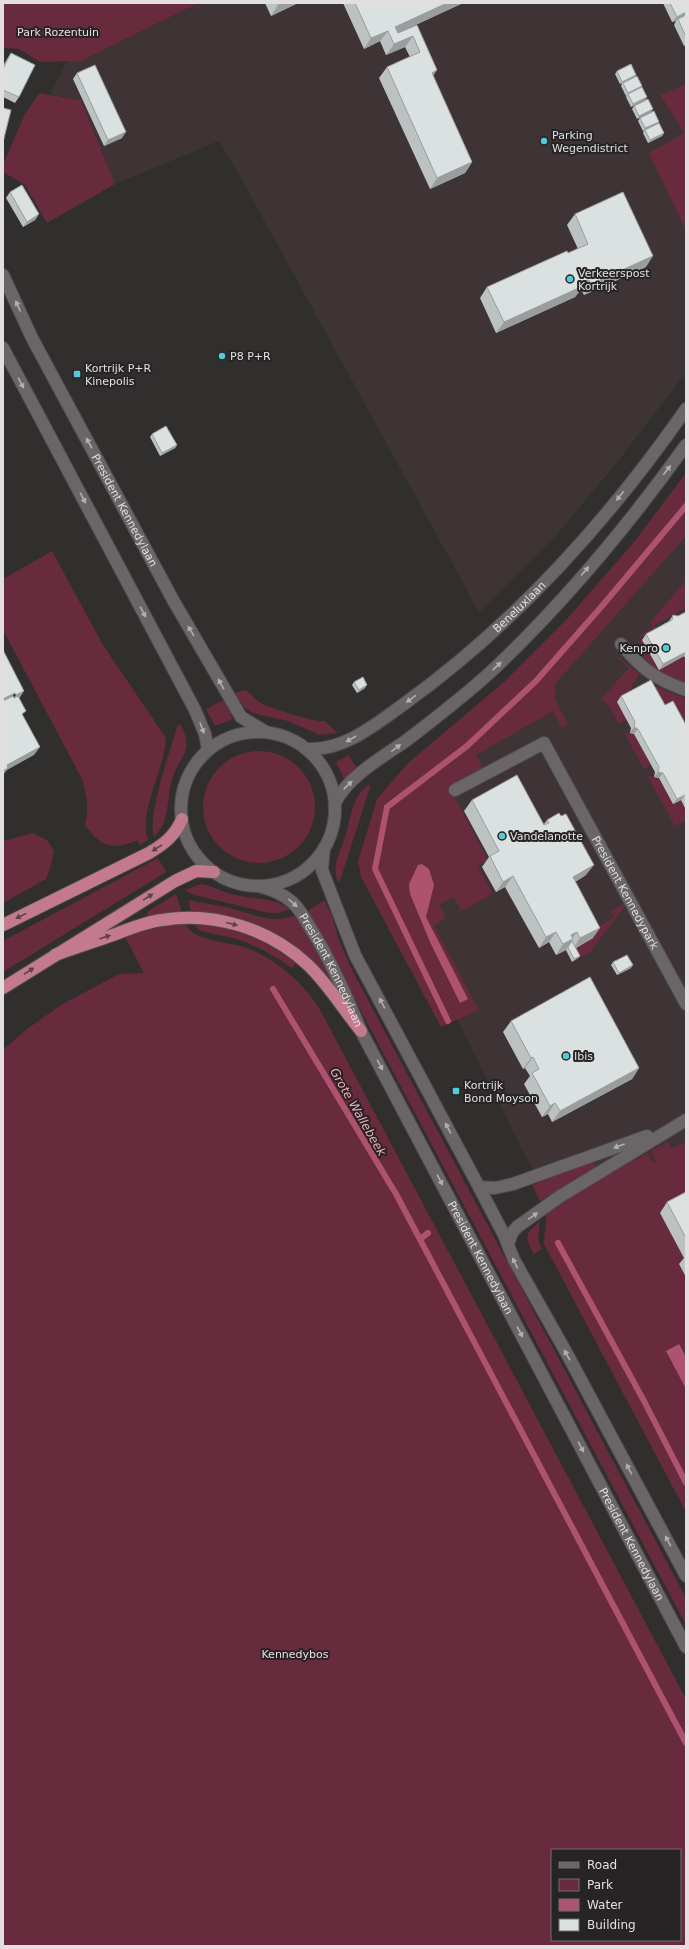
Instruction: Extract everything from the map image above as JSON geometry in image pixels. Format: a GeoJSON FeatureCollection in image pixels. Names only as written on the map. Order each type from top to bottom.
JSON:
{"type":"FeatureCollection","features":[{"type":"Feature","properties":{"kind":"highway"},"geometry":{"type":"LineString","coordinates":[[3,925],[153,851],[172,837],[182,819]]}},
{"type":"Feature","properties":{"kind":"highway"},"geometry":{"type":"LineString","coordinates":[[3,988],[55,954],[190,873],[202,870],[214,872]]}},
{"type":"Feature","properties":{"kind":"highway"},"geometry":{"type":"LineString","coordinates":[[55,954],[142,924],[161,920],[188,918],[226,922],[254,930],[294,953],[309,965],[361,1030]]}},
{"type":"Feature","properties":{"kind":"main road","name":"President Kennedylaan"},"geometry":{"type":"LineString","coordinates":[[3,275],[32,338],[173,600],[233,706],[241,717],[266,732]]}},
{"type":"Feature","properties":{"kind":"main road"},"geometry":{"type":"LineString","coordinates":[[3,348],[195,710],[208,750]]}},
{"type":"Feature","properties":{"kind":"main road","name":"Beneluxlaan"},"geometry":{"type":"LineString","coordinates":[[308,749],[328,748],[347,741],[384,719],[420,693],[480,645],[517,611],[565,561],[616,503],[666,438],[686,409]]}},
{"type":"Feature","properties":{"kind":"main road"},"geometry":{"type":"LineString","coordinates":[[335,803],[339,794],[354,779],[440,714],[504,660],[558,604],[626,523],[686,444]]}},
{"type":"Feature","properties":{"kind":"main road"},"geometry":{"type":"LineString","coordinates":[[621,644],[650,674],[663,682],[686,690]]}},
{"type":"Feature","properties":{"kind":"main road"},"geometry":{"type":"LineString","coordinates":[[250,732],[266,732],[281,735],[308,749],[327,773],[333,788],[335,803],[335,818],[331,834],[315,861],[303,871],[289,879],[275,884],[259,886],[228,880],[214,872],[202,862],[186,835],[182,819],[183,796],[189,774],[208,750],[221,741],[235,735],[250,732]]}},
{"type":"Feature","properties":{"kind":"main road","name":"President Kennedypark"},"geometry":{"type":"LineString","coordinates":[[456,790],[544,743],[686,1004]]}},
{"type":"Feature","properties":{"kind":"main road"},"geometry":{"type":"LineString","coordinates":[[324,848],[322,870],[356,955],[479,1187],[508,1244],[514,1260],[566,1352],[686,1576]]}},
{"type":"Feature","properties":{"kind":"main road","name":"President Kennedylaan"},"geometry":{"type":"LineString","coordinates":[[259,886],[281,894],[299,909],[341,983],[361,1030],[686,1647]]}},
{"type":"Feature","properties":{"kind":"main road"},"geometry":{"type":"LineString","coordinates":[[508,1244],[512,1233],[530,1218],[566,1193],[686,1120]]}},
{"type":"Feature","properties":{"kind":"main road"},"geometry":{"type":"LineString","coordinates":[[479,1187],[495,1188],[513,1184],[669,1129]]}},
{"type":"Feature","properties":{"kind":"shaded area"},"geometry":{"type":"Polygon","coordinates":[[[199,3],[686,3],[686,84],[660,96],[684,133],[686,372],[619,460],[558,533],[479,612],[242,180],[219,141],[115,184],[81,100],[50,94],[67,61],[81,61],[199,3]]]}},
{"type":"Feature","properties":{"kind":"shaded area"},"geometry":{"type":"Polygon","coordinates":[[[686,516],[686,1441],[563,1215],[528,1161],[381,868],[393,811],[686,516]]]}},
{"type":"Feature","properties":{"kind":"green space","name":"Park Rozentuin"},"geometry":{"type":"Polygon","coordinates":[[[3,3],[199,3],[81,61],[40,62],[19,49],[3,48],[3,3]]]}},
{"type":"Feature","properties":{"kind":"green space"},"geometry":{"type":"Polygon","coordinates":[[[686,84],[686,230],[649,153],[684,133],[660,95],[686,84]]]}},
{"type":"Feature","properties":{"kind":"green space"},"geometry":{"type":"Polygon","coordinates":[[[39,93],[81,100],[115,184],[47,223],[25,185],[3,172],[3,165],[24,116],[39,93]]]}},
{"type":"Feature","properties":{"kind":"green space"},"geometry":{"type":"Polygon","coordinates":[[[686,473],[686,536],[555,684],[555,699],[568,725],[562,728],[553,711],[476,755],[483,768],[449,786],[488,860],[478,866],[493,894],[461,911],[454,897],[439,905],[446,918],[434,926],[479,1010],[441,1027],[361,877],[358,861],[377,799],[407,764],[505,681],[567,619],[634,542],[686,473]]]}},
{"type":"Feature","properties":{"kind":"green space"},"geometry":{"type":"Polygon","coordinates":[[[52,551],[103,645],[166,738],[165,750],[146,816],[148,840],[140,845],[137,840],[121,846],[107,845],[96,838],[85,825],[87,802],[82,779],[3,630],[3,579],[52,551]]]}},
{"type":"Feature","properties":{"kind":"green space"},"geometry":{"type":"Polygon","coordinates":[[[686,581],[686,608],[655,625],[656,628],[639,638],[638,636],[653,628],[650,622],[686,581]]]}},
{"type":"Feature","properties":{"kind":"green space"},"geometry":{"type":"Polygon","coordinates":[[[642,640],[684,656],[686,660],[686,683],[662,673],[649,664],[640,650],[638,641],[642,640]]]}},
{"type":"Feature","properties":{"kind":"green space"},"geometry":{"type":"Polygon","coordinates":[[[619,657],[639,674],[627,695],[617,702],[627,720],[619,724],[609,705],[601,699],[629,668],[618,658],[619,657]]]}},
{"type":"Feature","properties":{"kind":"green space"},"geometry":{"type":"Polygon","coordinates":[[[650,684],[686,699],[686,738],[661,711],[650,684]]]}},
{"type":"Feature","properties":{"kind":"green space"},"geometry":{"type":"Polygon","coordinates":[[[244,690],[250,693],[258,702],[293,715],[325,721],[337,733],[320,735],[288,721],[252,713],[241,705],[234,695],[235,693],[244,690]]]}},
{"type":"Feature","properties":{"kind":"green space"},"geometry":{"type":"Polygon","coordinates":[[[224,700],[233,719],[215,726],[206,709],[224,700]]]}},
{"type":"Feature","properties":{"kind":"green space"},"geometry":{"type":"Polygon","coordinates":[[[180,724],[185,735],[186,748],[173,776],[166,816],[159,831],[154,837],[153,827],[156,799],[177,727],[180,724]]]}},
{"type":"Feature","properties":{"kind":"green space"},"geometry":{"type":"Polygon","coordinates":[[[624,732],[634,734],[651,765],[644,769],[624,732]]]}},
{"type":"Feature","properties":{"kind":"green space"},"geometry":{"type":"Polygon","coordinates":[[[259,751],[281,755],[299,767],[311,785],[315,807],[311,829],[299,847],[281,859],[259,863],[237,859],[219,847],[207,829],[203,807],[207,785],[219,767],[237,755],[259,751]]]}},
{"type":"Feature","properties":{"kind":"green space"},"geometry":{"type":"Polygon","coordinates":[[[348,755],[358,769],[344,779],[336,762],[348,755]]]}},
{"type":"Feature","properties":{"kind":"green space"},"geometry":{"type":"Polygon","coordinates":[[[648,777],[659,778],[681,800],[686,810],[686,820],[675,826],[648,777]]]}},
{"type":"Feature","properties":{"kind":"green space"},"geometry":{"type":"Polygon","coordinates":[[[369,784],[370,787],[340,881],[338,882],[336,875],[336,863],[353,807],[363,789],[369,784]]]}},
{"type":"Feature","properties":{"kind":"green space"},"geometry":{"type":"Polygon","coordinates":[[[33,833],[47,840],[54,851],[46,879],[3,903],[3,841],[33,833]]]}},
{"type":"Feature","properties":{"kind":"green space"},"geometry":{"type":"Polygon","coordinates":[[[158,858],[166,872],[3,972],[3,941],[158,858]]]}},
{"type":"Feature","properties":{"kind":"green space"},"geometry":{"type":"Polygon","coordinates":[[[201,884],[243,897],[277,902],[290,909],[278,913],[268,913],[191,894],[185,890],[201,884]]]}},
{"type":"Feature","properties":{"kind":"green space"},"geometry":{"type":"Polygon","coordinates":[[[176,894],[182,912],[149,917],[147,916],[148,911],[176,894]]]}},
{"type":"Feature","properties":{"kind":"green space"},"geometry":{"type":"Polygon","coordinates":[[[188,900],[230,908],[263,918],[279,919],[296,915],[340,996],[311,960],[285,939],[271,931],[240,920],[191,911],[188,900]]]}},
{"type":"Feature","properties":{"kind":"green space"},"geometry":{"type":"Polygon","coordinates":[[[325,901],[332,916],[339,940],[351,968],[686,1598],[686,1625],[308,911],[325,901]]]}},
{"type":"Feature","properties":{"kind":"green space"},"geometry":{"type":"Polygon","coordinates":[[[624,904],[625,906],[590,952],[578,958],[573,949],[597,928],[614,917],[611,911],[624,904]]]}},
{"type":"Feature","properties":{"kind":"green space","name":"Kennedybos"},"geometry":{"type":"Polygon","coordinates":[[[186,924],[195,934],[211,940],[244,947],[276,963],[286,970],[303,987],[318,1006],[686,1699],[686,1946],[3,1946],[3,1050],[27,1029],[61,1005],[119,974],[144,973],[125,937],[162,926],[186,924]]]}},
{"type":"Feature","properties":{"kind":"green space"},"geometry":{"type":"Polygon","coordinates":[[[194,924],[208,925],[236,931],[273,947],[296,963],[292,968],[271,954],[241,940],[199,930],[194,924]]]}},
{"type":"Feature","properties":{"kind":"green space"},"geometry":{"type":"Polygon","coordinates":[[[668,1142],[672,1148],[686,1142],[686,1357],[679,1344],[686,1387],[686,1512],[544,1244],[546,1212],[634,1157],[636,1160],[647,1153],[653,1163],[656,1161],[651,1151],[668,1142]]]}},
{"type":"Feature","properties":{"kind":"green space"},"geometry":{"type":"Polygon","coordinates":[[[592,1161],[595,1164],[594,1169],[540,1201],[533,1185],[592,1161]]]}},
{"type":"Feature","properties":{"kind":"green space"},"geometry":{"type":"Polygon","coordinates":[[[540,1221],[538,1240],[542,1249],[534,1254],[529,1243],[528,1236],[531,1229],[540,1221]]]}},
{"type":"Feature","properties":{"kind":"water"},"geometry":{"type":"Polygon","coordinates":[[[422,864],[429,869],[434,885],[426,917],[468,999],[460,1003],[430,942],[410,894],[409,884],[418,865],[422,864]]]}},
{"type":"Feature","properties":{"kind":"water"},"geometry":{"type":"Polygon","coordinates":[[[679,1344],[686,1357],[685,1387],[666,1351],[679,1344]]]}},
{"type":"Feature","properties":{"kind":"building"},"geometry":{"type":"Polygon","coordinates":[[[355,3],[447,3],[395,27],[398,33],[417,25],[437,70],[432,73],[472,162],[437,178],[387,67],[420,52],[413,36],[394,44],[388,31],[371,38],[355,3]]]}},
{"type":"Feature","properties":{"kind":"building"},"geometry":{"type":"Polygon","coordinates":[[[670,3],[686,3],[686,12],[677,17],[670,3]]]}},
{"type":"Feature","properties":{"kind":"building"},"geometry":{"type":"Polygon","coordinates":[[[686,15],[686,37],[678,19],[686,15]]]}},
{"type":"Feature","properties":{"kind":"building"},"geometry":{"type":"Polygon","coordinates":[[[11,53],[35,65],[19,97],[3,90],[3,69],[11,53]]]}},
{"type":"Feature","properties":{"kind":"building"},"geometry":{"type":"Polygon","coordinates":[[[631,64],[636,75],[622,82],[617,71],[631,64]]]}},
{"type":"Feature","properties":{"kind":"building"},"geometry":{"type":"Polygon","coordinates":[[[95,65],[126,132],[108,140],[77,73],[95,65]]]}},
{"type":"Feature","properties":{"kind":"building"},"geometry":{"type":"Polygon","coordinates":[[[637,76],[642,86],[628,93],[623,83],[637,76]]]}},
{"type":"Feature","properties":{"kind":"building"},"geometry":{"type":"Polygon","coordinates":[[[642,87],[647,97],[633,104],[628,94],[642,87]]]}},
{"type":"Feature","properties":{"kind":"building"},"geometry":{"type":"Polygon","coordinates":[[[648,99],[653,109],[639,116],[634,106],[648,99]]]}},
{"type":"Feature","properties":{"kind":"building"},"geometry":{"type":"Polygon","coordinates":[[[3,108],[11,110],[3,142],[3,108]]]}},
{"type":"Feature","properties":{"kind":"building"},"geometry":{"type":"Polygon","coordinates":[[[654,111],[659,122],[645,128],[640,118],[654,111]]]}},
{"type":"Feature","properties":{"kind":"building"},"geometry":{"type":"Polygon","coordinates":[[[659,123],[664,133],[650,140],[645,130],[659,123]]]}},
{"type":"Feature","properties":{"kind":"building"},"geometry":{"type":"Polygon","coordinates":[[[22,185],[39,214],[27,222],[10,192],[22,185]]]}},
{"type":"Feature","properties":{"kind":"building","name":"Verkeerspost Kortrijk"},"geometry":{"type":"Polygon","coordinates":[[[623,192],[653,256],[591,284],[589,280],[581,283],[583,286],[504,322],[487,287],[567,251],[568,253],[588,244],[575,214],[623,192]]]}},
{"type":"Feature","properties":{"kind":"building"},"geometry":{"type":"Polygon","coordinates":[[[166,426],[177,445],[162,453],[152,434],[166,426]]]}},
{"type":"Feature","properties":{"kind":"building","name":"Kenpro"},"geometry":{"type":"Polygon","coordinates":[[[686,612],[686,652],[663,664],[646,634],[672,620],[673,615],[678,616],[686,612]]]}},
{"type":"Feature","properties":{"kind":"building"},"geometry":{"type":"Polygon","coordinates":[[[3,650],[24,691],[16,695],[15,693],[3,699],[3,650]]]}},
{"type":"Feature","properties":{"kind":"building"},"geometry":{"type":"Polygon","coordinates":[[[363,677],[367,685],[359,690],[354,682],[363,677]]]}},
{"type":"Feature","properties":{"kind":"building"},"geometry":{"type":"Polygon","coordinates":[[[651,680],[665,705],[673,701],[686,725],[686,797],[685,795],[677,799],[663,773],[658,772],[659,767],[638,729],[634,727],[635,722],[621,696],[651,680]]]}},
{"type":"Feature","properties":{"kind":"building"},"geometry":{"type":"Polygon","coordinates":[[[13,696],[14,698],[18,696],[26,711],[22,714],[40,747],[7,765],[8,768],[3,771],[3,701],[13,696]]]}},
{"type":"Feature","properties":{"kind":"building"},"geometry":{"type":"Polygon","coordinates":[[[517,775],[544,825],[549,823],[547,820],[559,813],[561,816],[566,814],[594,865],[573,877],[600,928],[580,938],[577,932],[571,935],[573,939],[563,944],[556,932],[546,937],[513,876],[503,882],[490,856],[499,851],[472,800],[517,775]]]}},
{"type":"Feature","properties":{"kind":"building"},"geometry":{"type":"Polygon","coordinates":[[[572,941],[580,956],[574,959],[568,947],[572,941]]]}},
{"type":"Feature","properties":{"kind":"building"},"geometry":{"type":"Polygon","coordinates":[[[627,955],[633,965],[619,973],[613,962],[627,955]]]}},
{"type":"Feature","properties":{"kind":"building"},"geometry":{"type":"Polygon","coordinates":[[[590,977],[639,1068],[560,1111],[555,1103],[550,1106],[532,1073],[539,1069],[533,1057],[531,1058],[511,1021],[590,977]]]}},
{"type":"Feature","properties":{"kind":"building"},"geometry":{"type":"Polygon","coordinates":[[[686,1192],[686,1238],[667,1202],[686,1192]]]}},
{"type":"Feature","properties":{"kind":"waterway"},"geometry":{"type":"LineString","coordinates":[[448,1021],[375,869],[387,807],[467,746],[536,681],[602,606],[686,506]]}},
{"type":"Feature","properties":{"kind":"waterway"},"geometry":{"type":"LineString","coordinates":[[273,989],[396,1194],[686,1743]]}},
{"type":"Feature","properties":{"kind":"waterway","name":"Grote Wallebeek"},"geometry":{"type":"LineString","coordinates":[[420,1239],[428,1233]]}},
{"type":"Feature","properties":{"kind":"waterway"},"geometry":{"type":"LineString","coordinates":[[558,1243],[644,1401],[686,1483]]}},
{"type":"Feature","properties":{"kind":"place","name":"Parking Wegendistrict"},"geometry":{"type":"Point","coordinates":[544,141]}},
{"type":"Feature","properties":{"kind":"place","name":"Verkeerspost Kortrijk"},"geometry":{"type":"Point","coordinates":[570,279]}},
{"type":"Feature","properties":{"kind":"place","name":"P8 P+R"},"geometry":{"type":"Point","coordinates":[222,356]}},
{"type":"Feature","properties":{"kind":"place","name":"Kortrijk P+R Kinepolis"},"geometry":{"type":"Point","coordinates":[77,374]}},
{"type":"Feature","properties":{"kind":"place","name":"Kenpro"},"geometry":{"type":"Point","coordinates":[666,648]}},
{"type":"Feature","properties":{"kind":"place","name":"Vandelanotte"},"geometry":{"type":"Point","coordinates":[502,836]}},
{"type":"Feature","properties":{"kind":"place","name":"Ibis"},"geometry":{"type":"Point","coordinates":[566,1056]}},
{"type":"Feature","properties":{"kind":"place","name":"Kortrijk Bond Moyson"},"geometry":{"type":"Point","coordinates":[456,1091]}}]}
